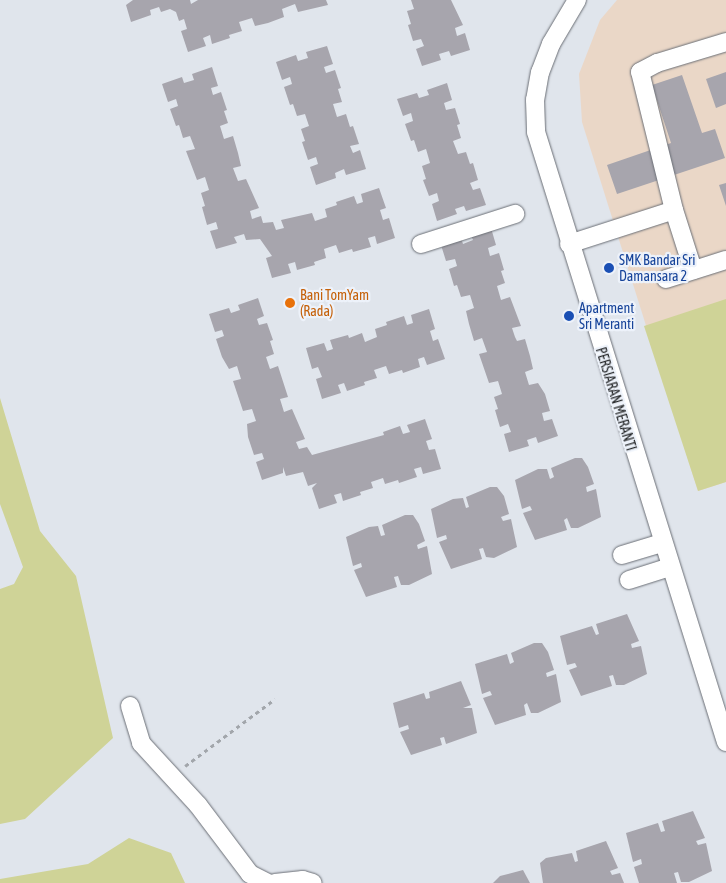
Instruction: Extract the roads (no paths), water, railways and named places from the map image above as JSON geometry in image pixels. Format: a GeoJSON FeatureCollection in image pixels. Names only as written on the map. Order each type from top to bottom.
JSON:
{"type":"FeatureCollection","features":[{"type":"Feature","properties":{"kind":"street","name":"PERSIARAN MERANTI"},"geometry":{"type":"LineString","coordinates":[[577,0],[551,44],[534,100],[536,132],[543,163],[726,742]]}},
{"type":"Feature","properties":{"kind":"street"},"geometry":{"type":"LineString","coordinates":[[693,270],[674,210],[640,72],[657,62],[726,42]]}},
{"type":"Feature","properties":{"kind":"street"},"geometry":{"type":"LineString","coordinates":[[569,244],[674,210]]}},
{"type":"Feature","properties":{"kind":"street"},"geometry":{"type":"LineString","coordinates":[[421,244],[515,214]]}},
{"type":"Feature","properties":{"kind":"street"},"geometry":{"type":"LineString","coordinates":[[666,280],[726,260]]}},
{"type":"Feature","properties":{"kind":"street"},"geometry":{"type":"LineString","coordinates":[[622,556],[662,543]]}},
{"type":"Feature","properties":{"kind":"street"},"geometry":{"type":"LineString","coordinates":[[630,580],[670,567]]}},
{"type":"Feature","properties":{"kind":"street"},"geometry":{"type":"LineString","coordinates":[[130,706],[137,737],[250,874],[268,883]]}},
{"type":"Feature","properties":{"kind":"street"},"geometry":{"type":"LineString","coordinates":[[275,883],[303,880],[313,883]]}},
{"type":"Feature","properties":{"kind":"place","name":"SMK Bandar Sri Damansara 2"},"geometry":{"type":"Point","coordinates":[609,268]}},
{"type":"Feature","properties":{"kind":"place","name":"Bani TomYam (Rada)"},"geometry":{"type":"Point","coordinates":[290,303]}},
{"type":"Feature","properties":{"kind":"place","name":"Apartment Sri Meranti"},"geometry":{"type":"Point","coordinates":[569,316]}}]}
